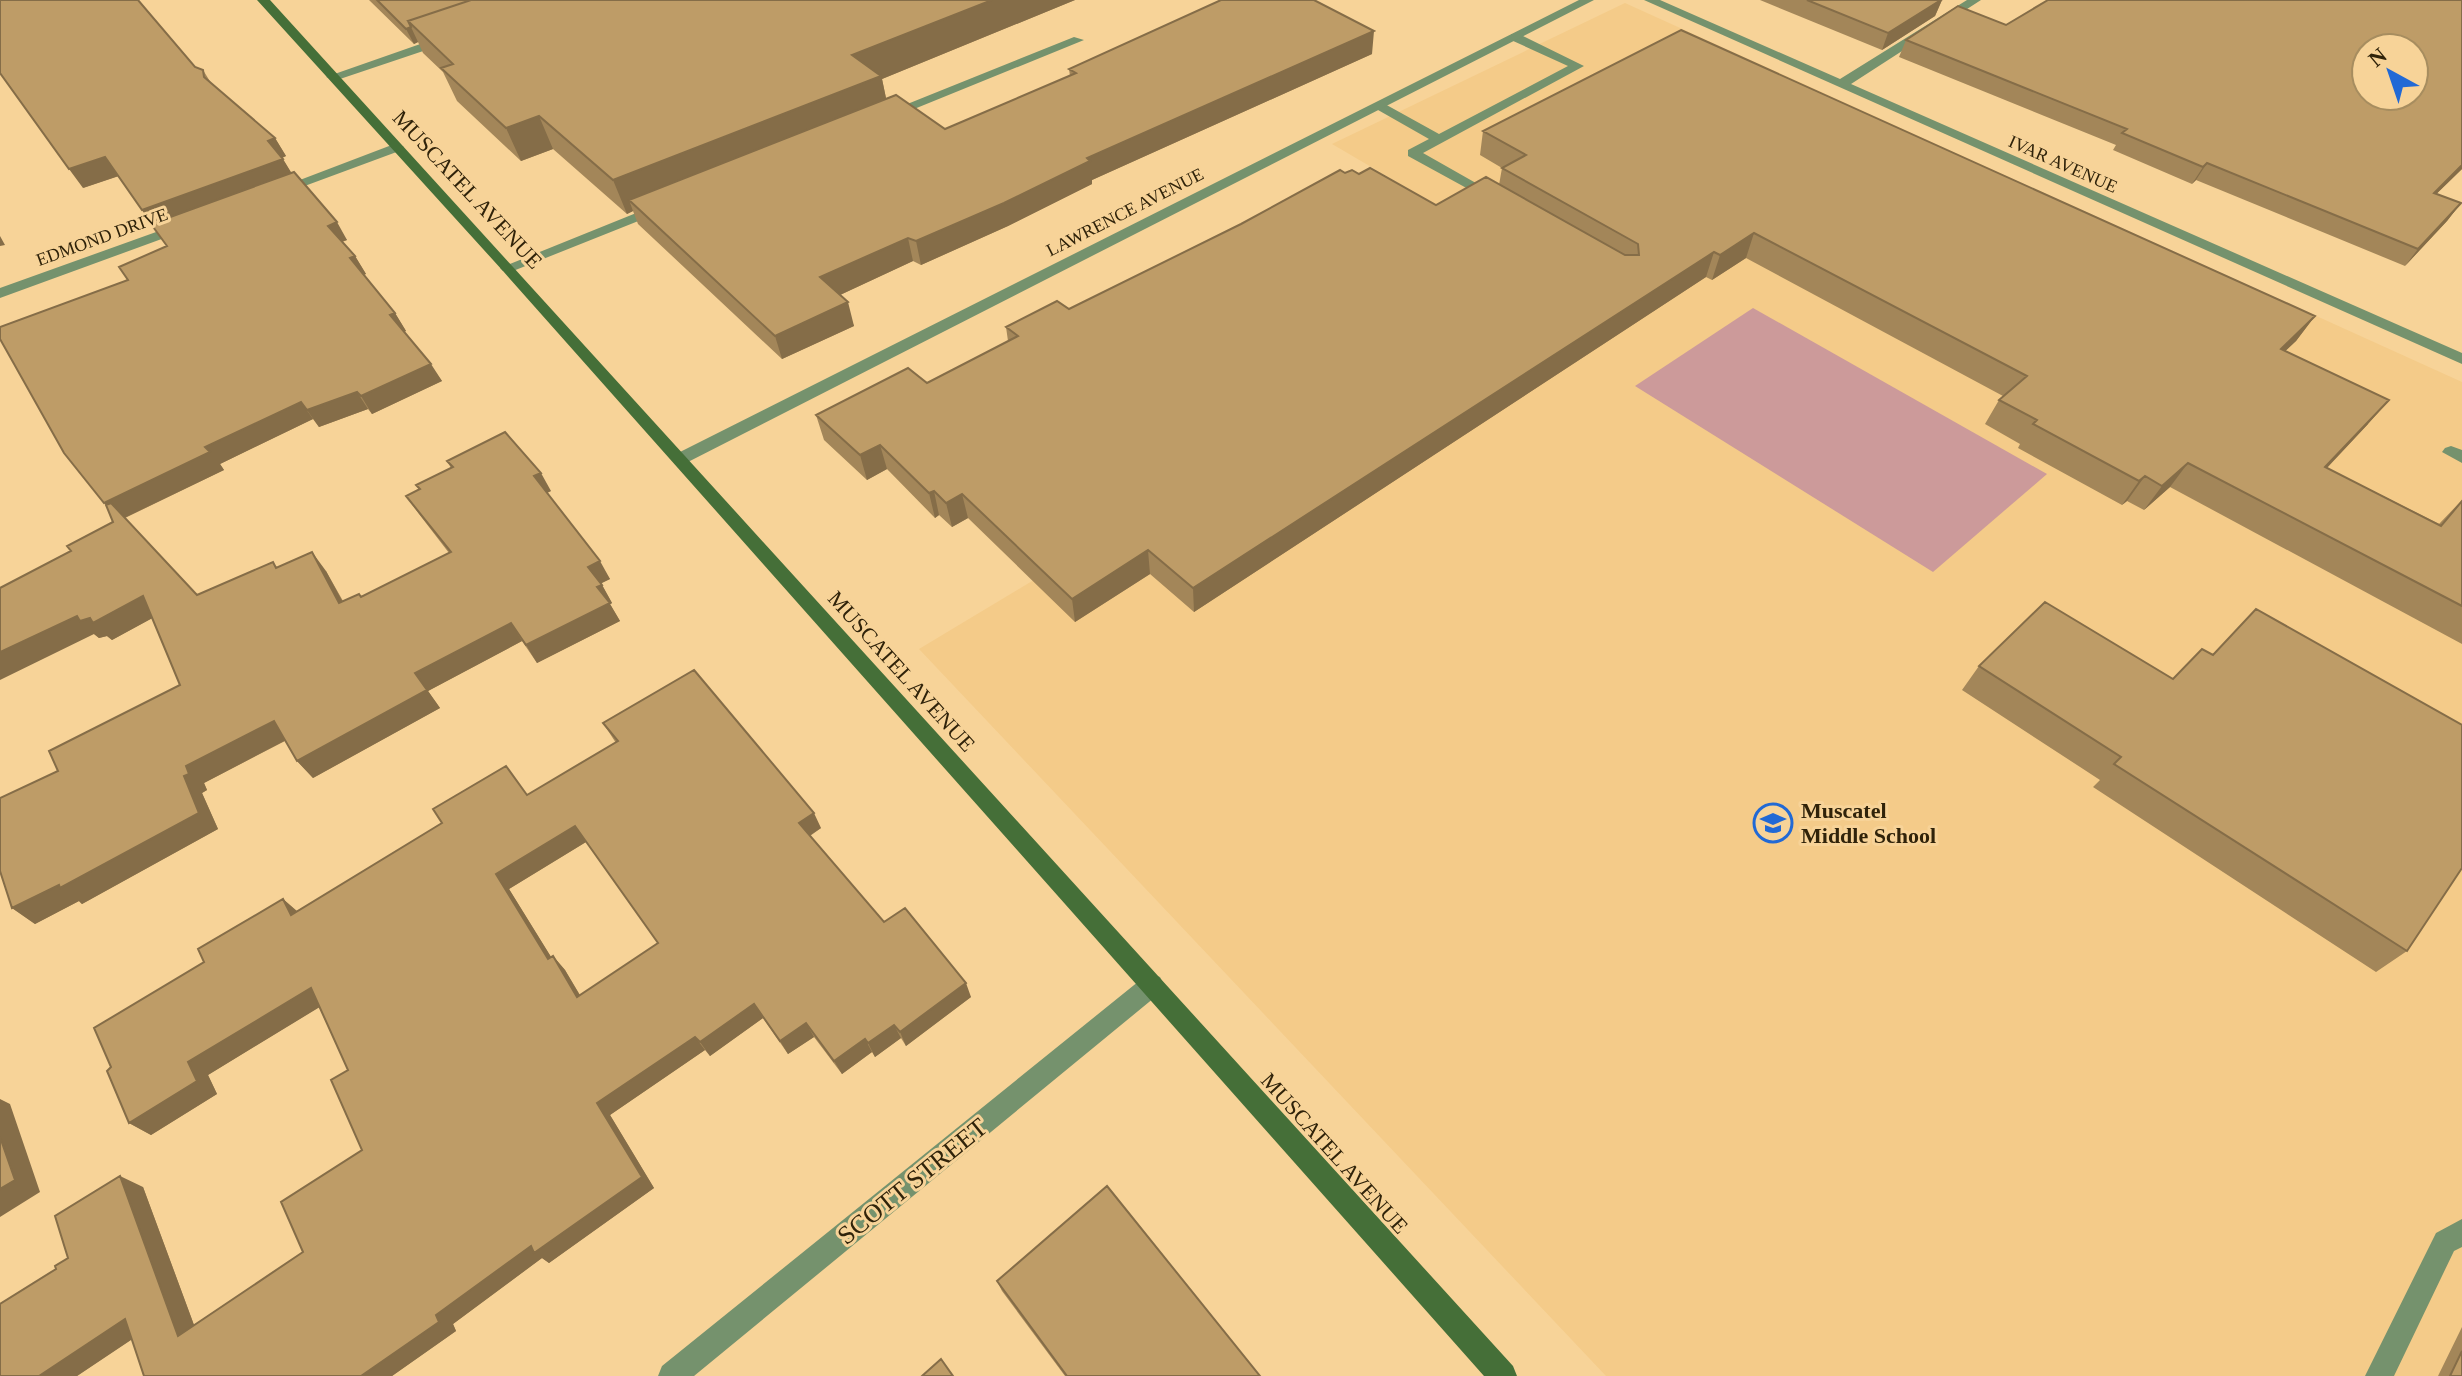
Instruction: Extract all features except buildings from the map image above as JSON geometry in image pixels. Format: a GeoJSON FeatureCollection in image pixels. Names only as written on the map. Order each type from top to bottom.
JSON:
{"type":"FeatureCollection","features":[{"type":"Feature","properties":{"kind":"street","name":"MUSCATEL AVENUE"},"geometry":{"type":"LineString","coordinates":[[263,0],[508,268],[1503,1376]]}},
{"type":"Feature","properties":{"kind":"street","name":"LAWRENCE AVENUE"},"geometry":{"type":"LineString","coordinates":[[680,459],[1588,0]]}},
{"type":"Feature","properties":{"kind":"street","name":"IVAR AVENUE"},"geometry":{"type":"LineString","coordinates":[[1650,0],[2460,354]]}},
{"type":"Feature","properties":{"kind":"street"},"geometry":{"type":"LineString","coordinates":[[1840,85],[1975,0]]}},
{"type":"Feature","properties":{"kind":"street"},"geometry":{"type":"LineString","coordinates":[[332,77],[461,34]]}},
{"type":"Feature","properties":{"kind":"street"},"geometry":{"type":"LineString","coordinates":[[1506,206],[1413,153],[1578,66],[1515,37]]}},
{"type":"Feature","properties":{"kind":"street"},"geometry":{"type":"LineString","coordinates":[[874,120],[1078,40]]}},
{"type":"Feature","properties":{"kind":"street"},"geometry":{"type":"LineString","coordinates":[[1378,106],[1439,139]]}},
{"type":"Feature","properties":{"kind":"street"},"geometry":{"type":"LineString","coordinates":[[266,196],[397,147]]}},
{"type":"Feature","properties":{"kind":"street"},"geometry":{"type":"LineString","coordinates":[[508,268],[676,202]]}},
{"type":"Feature","properties":{"kind":"street","name":"EDMOND DRIVE"},"geometry":{"type":"LineString","coordinates":[[0,293],[192,223]]}},
{"type":"Feature","properties":{"kind":"street","name":"SCOTT STREET"},"geometry":{"type":"LineString","coordinates":[[672,1376],[1152,985]]}},
{"type":"Feature","properties":{"kind":"street"},"geometry":{"type":"LineString","coordinates":[[2379,1376],[2445,1242],[2462,1232]]}},
{"type":"Feature","properties":{"kind":"shaded area","name":"Muscatel Middle School"},"geometry":{"type":"Polygon","coordinates":[[[1625,3],[2462,382],[2462,1376],[1606,1376],[919,649],[1549,271],[1332,144],[1625,3]]]}},
{"type":"Feature","properties":{"kind":"shaded area"},"geometry":{"type":"Polygon","coordinates":[[[1753,308],[2047,474],[1933,572],[1635,386],[1753,308]]]}},
{"type":"Feature","properties":{"kind":"place","name":"Muscatel Middle School"},"geometry":{"type":"Point","coordinates":[1773,823]}}]}
